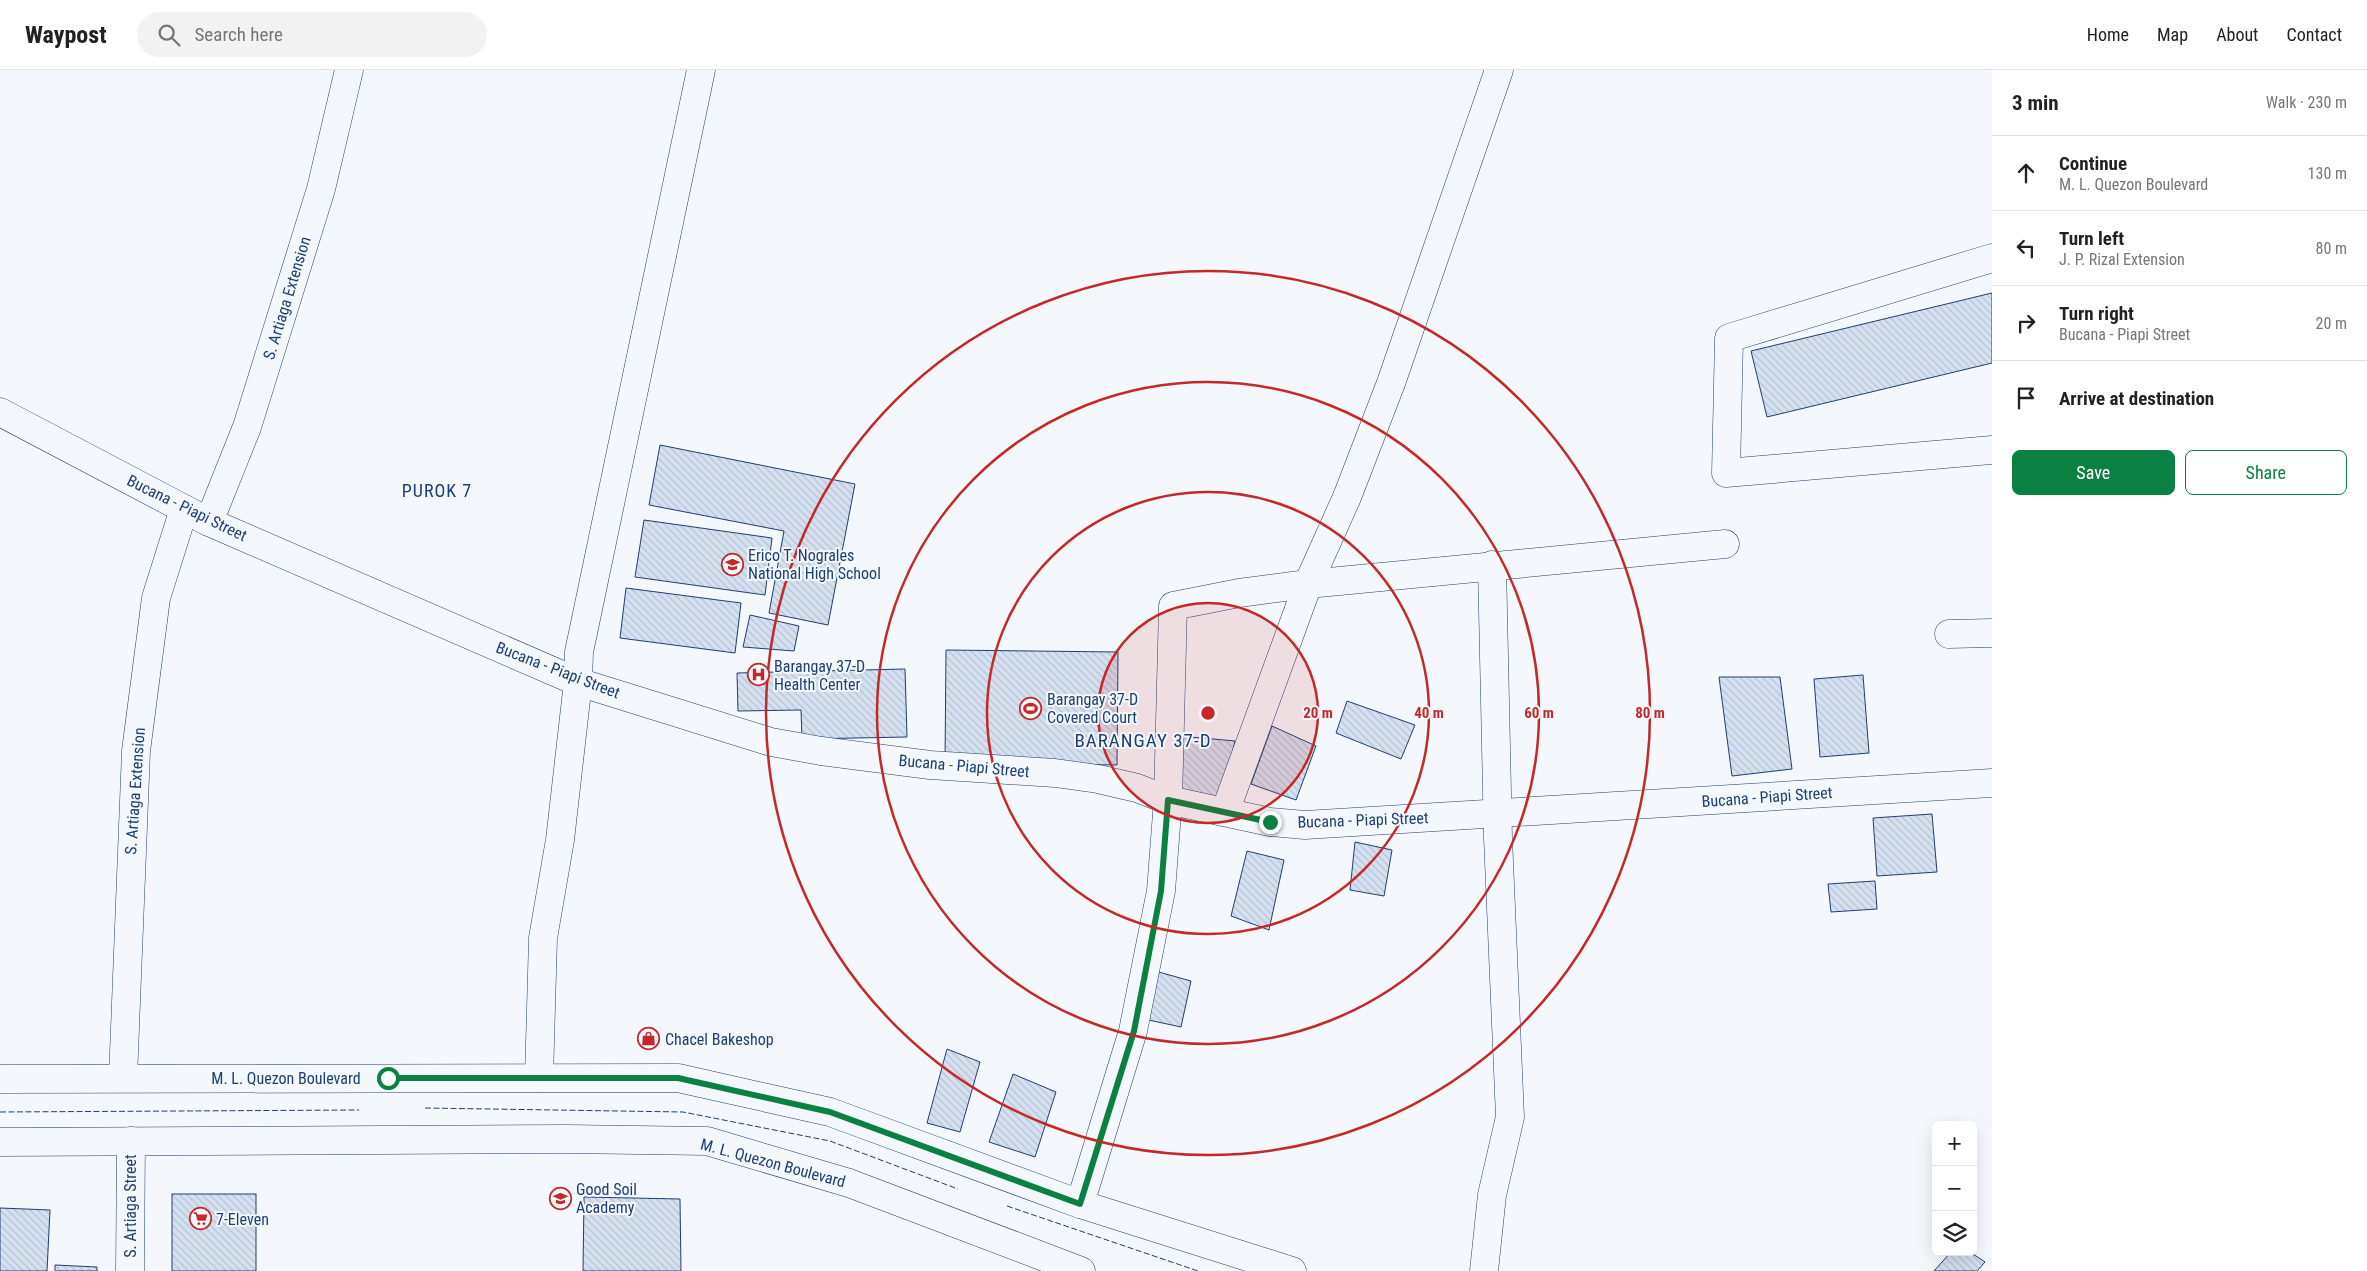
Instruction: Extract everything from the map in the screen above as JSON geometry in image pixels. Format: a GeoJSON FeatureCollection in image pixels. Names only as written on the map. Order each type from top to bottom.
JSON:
{"type":"FeatureCollection","features":[{"type":"Feature","properties":{"kind":"street","name":"S. Artiaga Extension"},"geometry":{"type":"LineString","coordinates":[[210,522],[247,427],[321,189],[349,70]]}},
{"type":"Feature","properties":{"kind":"street"},"geometry":{"type":"LineString","coordinates":[[539,1078],[543,938],[560,840],[581,643],[701,70]]}},
{"type":"Feature","properties":{"kind":"street"},"geometry":{"type":"LineString","coordinates":[[1225,812],[1308,584],[1347,497],[1391,382],[1499,70]]}},
{"type":"Feature","properties":{"kind":"street"},"geometry":{"type":"LineString","coordinates":[[1992,258],[1729,338],[1726,473],[1992,450]]}},
{"type":"Feature","properties":{"kind":"street","name":"Bucana - Piapi Street"},"geometry":{"type":"LineString","coordinates":[[0,412],[210,522],[578,682],[771,742],[821,751],[930,765],[1072,775],[1137,788],[1168,800],[1270,822],[1305,825],[1498,815],[1992,783]]}},
{"type":"Feature","properties":{"kind":"street","name":"S. Artiaga Extension"},"geometry":{"type":"LineString","coordinates":[[123,1078],[136,751],[156,598],[184,509]]}},
{"type":"Feature","properties":{"kind":"street"},"geometry":{"type":"LineString","coordinates":[[1080,1204],[1134,1031],[1161,891],[1168,800],[1173,606],[1239,593],[1308,584],[1725,544]]}},
{"type":"Feature","properties":{"kind":"street"},"geometry":{"type":"LineString","coordinates":[[1484,1271],[1492,1195],[1510,1117],[1498,815],[1492,565]]}},
{"type":"Feature","properties":{"kind":"street"},"geometry":{"type":"LineString","coordinates":[[1949,634],[1992,633]]}},
{"type":"Feature","properties":{"kind":"street","name":"M. L. Quezon Boulevard"},"geometry":{"type":"LineString","coordinates":[[0,1079],[678,1078],[830,1112],[1080,1204],[1292,1271]]}},
{"type":"Feature","properties":{"kind":"street","name":"M. L. Quezon Boulevard"},"geometry":{"type":"LineString","coordinates":[[0,1142],[567,1139],[707,1141],[849,1183],[1048,1266],[1081,1271]]}},
{"type":"Feature","properties":{"kind":"street","name":"S. Artiaga Street"},"geometry":{"type":"LineString","coordinates":[[130,1141],[130,1271]]}},
{"type":"Feature","properties":{"kind":"building"},"geometry":{"type":"Polygon","coordinates":[[[1992,293],[1992,363],[1767,417],[1751,351],[1992,293]]]}},
{"type":"Feature","properties":{"kind":"building"},"geometry":{"type":"Polygon","coordinates":[[[660,445],[855,484],[828,625],[769,613],[784,531],[649,505],[660,445]]]}},
{"type":"Feature","properties":{"kind":"building"},"geometry":{"type":"Polygon","coordinates":[[[644,520],[772,538],[765,595],[635,577],[644,520]]]}},
{"type":"Feature","properties":{"kind":"building"},"geometry":{"type":"Polygon","coordinates":[[[626,588],[741,603],[735,653],[620,638],[626,588]]]}},
{"type":"Feature","properties":{"kind":"building"},"geometry":{"type":"Polygon","coordinates":[[[750,615],[799,626],[794,651],[743,647],[750,615]]]}},
{"type":"Feature","properties":{"kind":"building","name":"Barangay 37-D Covered Court"},"geometry":{"type":"Polygon","coordinates":[[[946,650],[1118,652],[1117,765],[945,763],[946,650]]]}},
{"type":"Feature","properties":{"kind":"building"},"geometry":{"type":"Polygon","coordinates":[[[905,669],[907,737],[802,739],[801,710],[738,711],[737,673],[905,669]]]}},
{"type":"Feature","properties":{"kind":"building"},"geometry":{"type":"Polygon","coordinates":[[[1863,675],[1869,753],[1820,757],[1814,679],[1863,675]]]}},
{"type":"Feature","properties":{"kind":"building"},"geometry":{"type":"Polygon","coordinates":[[[1719,677],[1780,677],[1792,769],[1732,776],[1719,677]]]}},
{"type":"Feature","properties":{"kind":"building"},"geometry":{"type":"Polygon","coordinates":[[[1347,701],[1415,725],[1401,759],[1336,733],[1347,701]]]}},
{"type":"Feature","properties":{"kind":"building"},"geometry":{"type":"Polygon","coordinates":[[[1272,726],[1316,746],[1296,800],[1251,784],[1272,726]]]}},
{"type":"Feature","properties":{"kind":"building"},"geometry":{"type":"Polygon","coordinates":[[[1180,736],[1235,741],[1220,806],[1173,796],[1180,736]]]}},
{"type":"Feature","properties":{"kind":"building"},"geometry":{"type":"Polygon","coordinates":[[[1932,814],[1937,872],[1877,876],[1873,818],[1932,814]]]}},
{"type":"Feature","properties":{"kind":"building"},"geometry":{"type":"Polygon","coordinates":[[[1355,842],[1392,850],[1384,896],[1350,890],[1355,842]]]}},
{"type":"Feature","properties":{"kind":"building"},"geometry":{"type":"Polygon","coordinates":[[[1247,851],[1284,860],[1269,930],[1231,916],[1247,851]]]}},
{"type":"Feature","properties":{"kind":"building"},"geometry":{"type":"Polygon","coordinates":[[[1875,881],[1877,909],[1831,912],[1828,884],[1875,881]]]}},
{"type":"Feature","properties":{"kind":"building"},"geometry":{"type":"Polygon","coordinates":[[[1155,971],[1191,981],[1181,1027],[1144,1019],[1155,971]]]}},
{"type":"Feature","properties":{"kind":"building"},"geometry":{"type":"Polygon","coordinates":[[[947,1049],[980,1062],[960,1132],[927,1123],[947,1049]]]}},
{"type":"Feature","properties":{"kind":"building"},"geometry":{"type":"Polygon","coordinates":[[[1013,1074],[1056,1092],[1035,1157],[989,1142],[1013,1074]]]}},
{"type":"Feature","properties":{"kind":"building"},"geometry":{"type":"Polygon","coordinates":[[[172,1194],[256,1194],[256,1271],[172,1271],[172,1194]]]}},
{"type":"Feature","properties":{"kind":"building"},"geometry":{"type":"Polygon","coordinates":[[[584,1197],[680,1199],[681,1271],[583,1271],[584,1197]]]}},
{"type":"Feature","properties":{"kind":"building"},"geometry":{"type":"Polygon","coordinates":[[[0,1208],[50,1210],[47,1271],[0,1271],[0,1208]]]}},
{"type":"Feature","properties":{"kind":"building"},"geometry":{"type":"Polygon","coordinates":[[[1947,1256],[1976,1256],[1985,1262],[1977,1271],[1934,1271],[1947,1256]]]}},
{"type":"Feature","properties":{"kind":"building"},"geometry":{"type":"Polygon","coordinates":[[[55,1265],[97,1267],[97,1271],[55,1271],[55,1265]]]}},
{"type":"Feature","properties":{"kind":"fence"},"geometry":{"type":"LineString","coordinates":[[425,1108],[683,1112],[830,1141],[958,1189]]}},
{"type":"Feature","properties":{"kind":"fence"},"geometry":{"type":"LineString","coordinates":[[0,1112],[359,1110]]}},
{"type":"Feature","properties":{"kind":"fence"},"geometry":{"type":"LineString","coordinates":[[1007,1206],[1198,1271]]}},
{"type":"Feature","properties":{"kind":"place","name":"Erico T. Nograles National High School"},"geometry":{"type":"Point","coordinates":[732,564]}},
{"type":"Feature","properties":{"kind":"place","name":"Barangay 37-D Health Center"},"geometry":{"type":"Point","coordinates":[758,675]}},
{"type":"Feature","properties":{"kind":"place","name":"Barangay 37-D Covered Court"},"geometry":{"type":"Point","coordinates":[1031,708]}},
{"type":"Feature","properties":{"kind":"place","name":"Chacel Bakeshop"},"geometry":{"type":"Point","coordinates":[649,1039]}},
{"type":"Feature","properties":{"kind":"place","name":"Good Soil Academy"},"geometry":{"type":"Point","coordinates":[560,1198]}},
{"type":"Feature","properties":{"kind":"place","name":"7-Eleven"},"geometry":{"type":"Point","coordinates":[200,1219]}},
{"type":"Feature","properties":{"kind":"district","name":"PUROK 7"},"geometry":{"type":"Point","coordinates":[437,490]}},
{"type":"Feature","properties":{"kind":"district","name":"BARANGAY 37-D"},"geometry":{"type":"Point","coordinates":[1143,740]}},
{"type":"Feature","properties":{"kind":"route"},"geometry":{"type":"LineString","coordinates":[[388,1078],[678,1078],[830,1112],[1080,1204],[1134,1031],[1161,891],[1168,800],[1270,822]]}}]}
